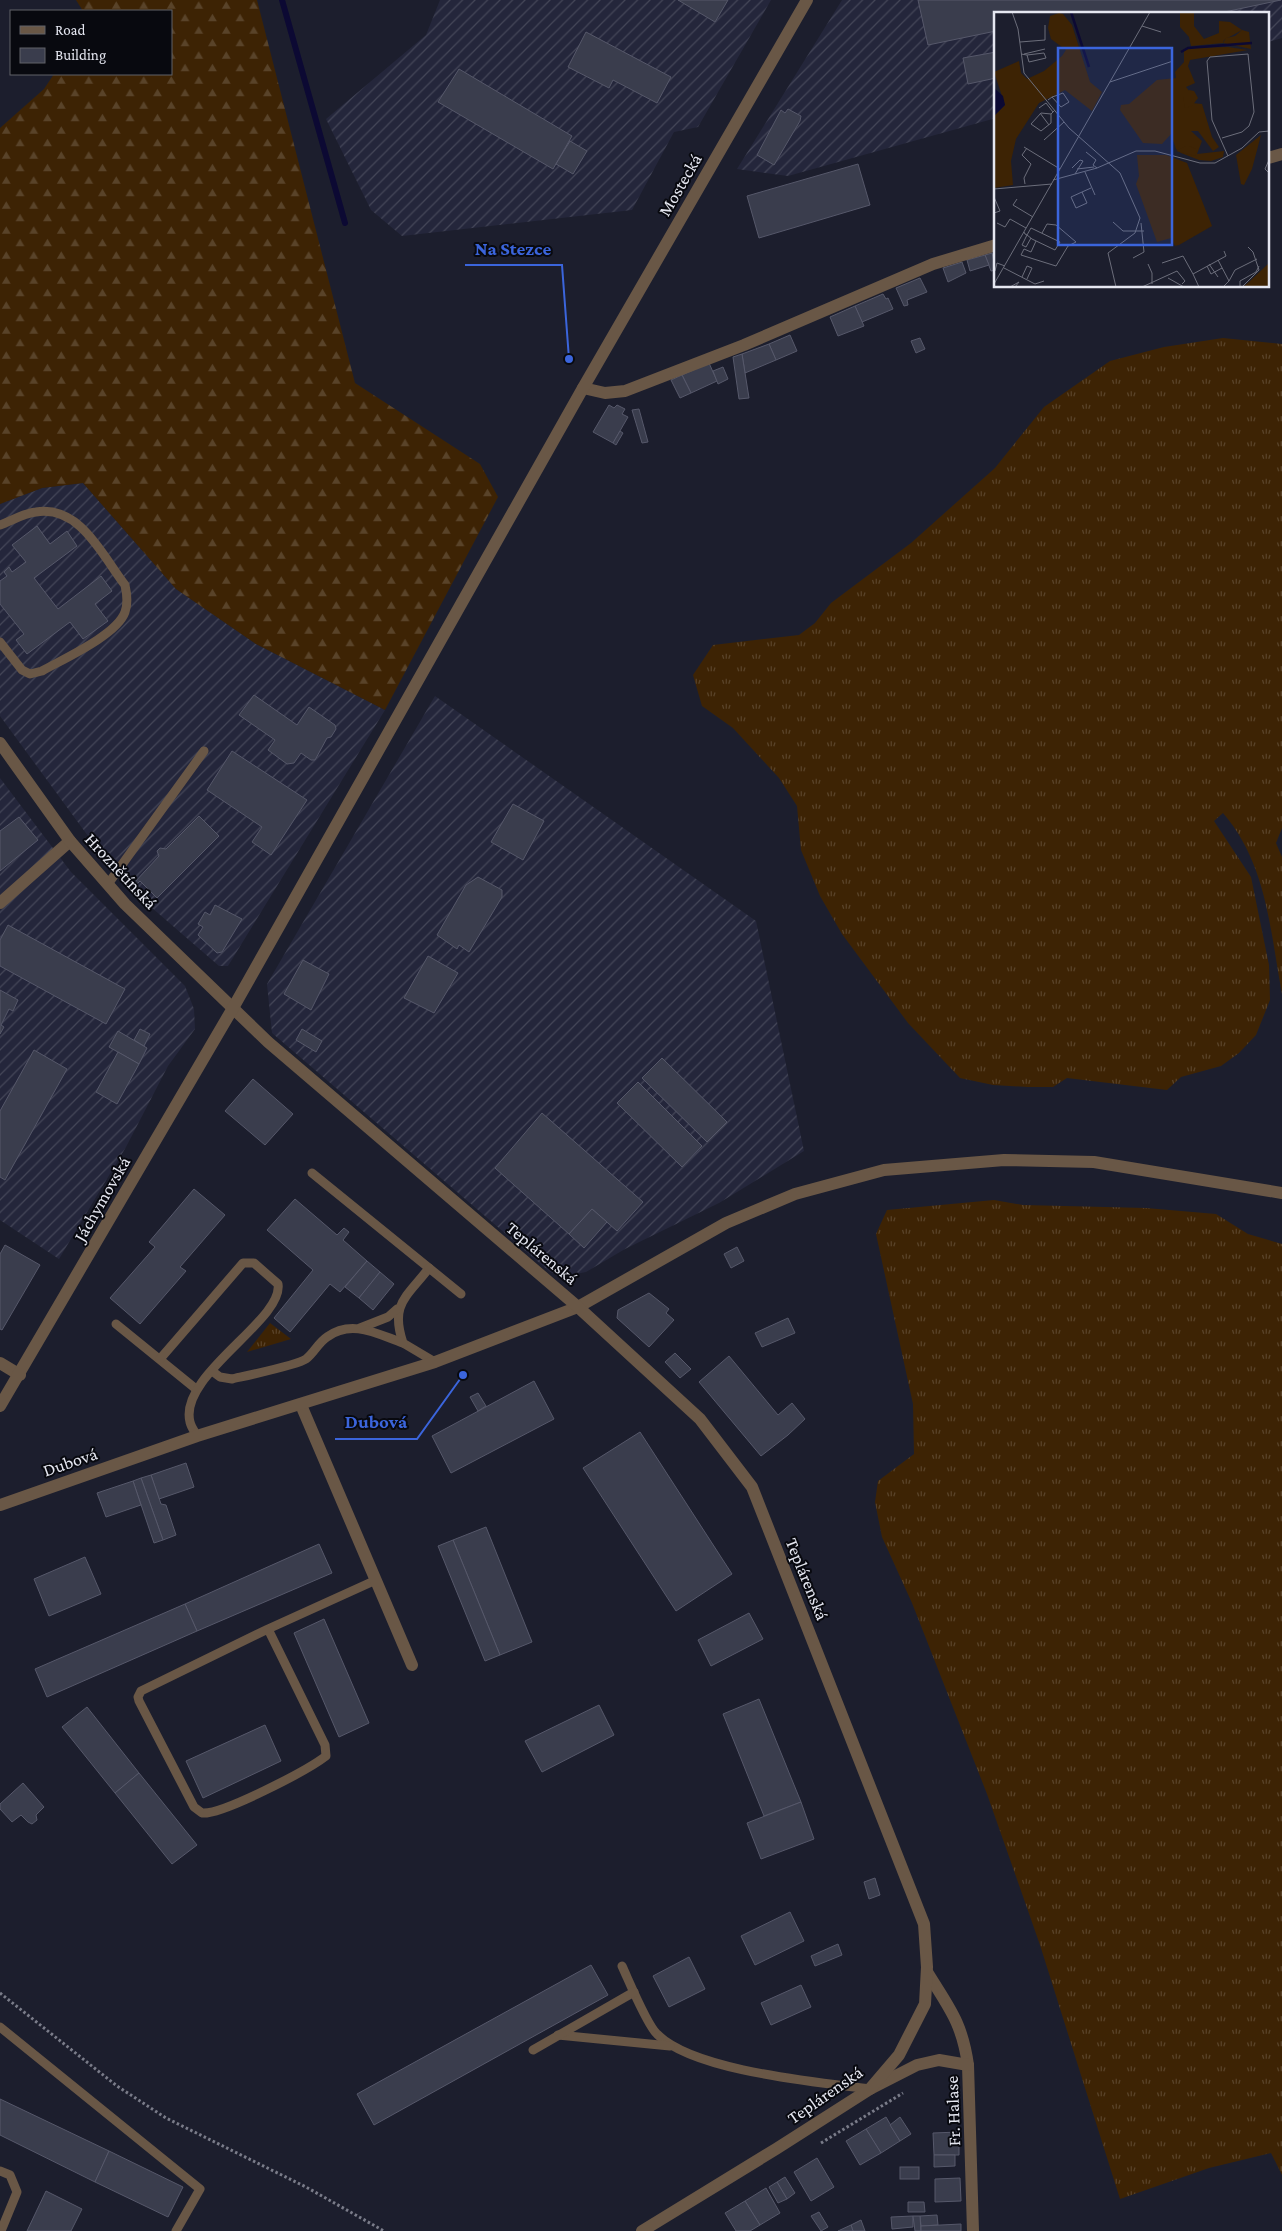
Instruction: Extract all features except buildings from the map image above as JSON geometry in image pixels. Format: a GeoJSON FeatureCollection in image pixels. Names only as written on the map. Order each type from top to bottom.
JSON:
{"type":"FeatureCollection","features":[{"type":"Feature","properties":{"kind":"street","name":"Mostecká"},"geometry":{"type":"LineString","coordinates":[[233,1008],[583,388],[807,0]]}},
{"type":"Feature","properties":{"kind":"street"},"geometry":{"type":"LineString","coordinates":[[583,388],[605,393],[625,391],[744,345],[933,264],[994,246]]}},
{"type":"Feature","properties":{"kind":"street","name":"Hroznětínská"},"geometry":{"type":"LineString","coordinates":[[0,743],[70,841],[125,904],[233,1008]]}},
{"type":"Feature","properties":{"kind":"street"},"geometry":{"type":"LineString","coordinates":[[0,903],[70,841]]}},
{"type":"Feature","properties":{"kind":"street","name":"Teplárenská"},"geometry":{"type":"LineString","coordinates":[[233,1008],[276,1048],[578,1307],[700,1419],[752,1487],[924,1924],[927,1972],[925,2004],[899,2055],[870,2089],[642,2231]]}},
{"type":"Feature","properties":{"kind":"street","name":"Jáchymovská"},"geometry":{"type":"LineString","coordinates":[[0,1406],[20,1375],[233,1008]]}},
{"type":"Feature","properties":{"kind":"street","name":"Dubová"},"geometry":{"type":"LineString","coordinates":[[0,1505],[197,1436],[435,1362],[578,1307],[726,1223],[796,1194],[884,1170],[1004,1160],[1094,1162],[1282,1193]]}},
{"type":"Feature","properties":{"kind":"street"},"geometry":{"type":"LineString","coordinates":[[0,1362],[20,1375]]}},
{"type":"Feature","properties":{"kind":"street"},"geometry":{"type":"LineString","coordinates":[[301,1405],[412,1665]]}},
{"type":"Feature","properties":{"kind":"street"},"geometry":{"type":"LineString","coordinates":[[927,1972],[955,2016],[964,2039],[968,2066]]}},
{"type":"Feature","properties":{"kind":"street","name":"Fr. Halase"},"geometry":{"type":"LineString","coordinates":[[870,2089],[918,2065],[939,2060],[968,2066],[973,2231]]}},
{"type":"Feature","properties":{"kind":"lane"},"geometry":{"type":"LineString","coordinates":[[0,526],[35,512],[66,515],[80,525],[125,585],[127,595],[125,614],[113,630],[42,671],[30,674],[22,670],[0,642]]}},
{"type":"Feature","properties":{"kind":"lane"},"geometry":{"type":"LineString","coordinates":[[108,884],[204,751]]}},
{"type":"Feature","properties":{"kind":"lane"},"geometry":{"type":"LineString","coordinates":[[312,1173],[461,1294]]}},
{"type":"Feature","properties":{"kind":"lane"},"geometry":{"type":"LineString","coordinates":[[160,1360],[243,1263],[254,1263],[278,1284],[279,1293],[262,1317],[196,1389],[190,1421],[197,1436]]}},
{"type":"Feature","properties":{"kind":"lane"},"geometry":{"type":"LineString","coordinates":[[360,1328],[388,1317],[397,1309],[429,1268]]}},
{"type":"Feature","properties":{"kind":"lane"},"geometry":{"type":"LineString","coordinates":[[397,1309],[397,1322],[402,1343]]}},
{"type":"Feature","properties":{"kind":"lane"},"geometry":{"type":"LineString","coordinates":[[116,1324],[196,1389]]}},
{"type":"Feature","properties":{"kind":"lane"},"geometry":{"type":"LineString","coordinates":[[212,1370],[220,1377],[232,1379],[305,1360],[316,1345],[328,1336],[349,1328],[360,1328],[402,1343],[435,1362]]}},
{"type":"Feature","properties":{"kind":"lane"},"geometry":{"type":"LineString","coordinates":[[268,1629],[325,1745],[326,1756],[312,1767],[249,1798],[202,1813],[194,1807],[138,1697],[141,1691],[268,1629],[376,1580]]}},
{"type":"Feature","properties":{"kind":"lane"},"geometry":{"type":"LineString","coordinates":[[622,1966],[655,2033],[670,2046]]}},
{"type":"Feature","properties":{"kind":"lane"},"geometry":{"type":"LineString","coordinates":[[532,2050],[634,1992]]}},
{"type":"Feature","properties":{"kind":"lane"},"geometry":{"type":"LineString","coordinates":[[0,2027],[200,2189],[176,2231]]}},
{"type":"Feature","properties":{"kind":"lane"},"geometry":{"type":"LineString","coordinates":[[558,2035],[670,2046],[733,2068],[870,2089]]}},
{"type":"Feature","properties":{"kind":"lane"},"geometry":{"type":"LineString","coordinates":[[0,2171],[10,2175],[17,2192],[1,2231]]}},
{"type":"Feature","properties":{"kind":"path"},"geometry":{"type":"LineString","coordinates":[[0,1994],[117,2086],[166,2118],[306,2187],[384,2231]]}},
{"type":"Feature","properties":{"kind":"path"},"geometry":{"type":"LineString","coordinates":[[813,2147],[904,2092]]}},
{"type":"Feature","properties":{"kind":"shaded area"},"geometry":{"type":"Polygon","coordinates":[[[440,0],[771,0],[698,127],[674,132],[632,210],[402,236],[371,210],[326,119],[426,35],[440,0]]]}},
{"type":"Feature","properties":{"kind":"shaded area"},"geometry":{"type":"Polygon","coordinates":[[[842,0],[1282,0],[1282,38],[1270,41],[1270,12],[994,12],[994,119],[788,176],[737,169],[842,0]]]}},
{"type":"Feature","properties":{"kind":"shaded area"},"geometry":{"type":"Polygon","coordinates":[[[83,483],[176,589],[256,644],[385,710],[228,966],[219,966],[121,881],[0,716],[0,504],[42,488],[83,483]]]}},
{"type":"Feature","properties":{"kind":"shaded area"},"geometry":{"type":"Polygon","coordinates":[[[435,696],[756,921],[804,1151],[719,1203],[625,1249],[586,1272],[570,1275],[550,1272],[272,1033],[267,984],[435,696]]]}},
{"type":"Feature","properties":{"kind":"shaded area"},"geometry":{"type":"Polygon","coordinates":[[[0,778],[71,872],[185,986],[194,1009],[195,1029],[168,1066],[126,1147],[59,1259],[0,1220],[0,778]]]}},
{"type":"Feature","properties":{"kind":"green space"},"geometry":{"type":"Polygon","coordinates":[[[76,0],[257,0],[355,383],[480,464],[498,497],[385,710],[256,644],[176,589],[83,483],[42,488],[0,504],[0,128],[44,89],[53,75],[172,75],[172,10],[82,10],[76,0]]]}},
{"type":"Feature","properties":{"kind":"green space"},"geometry":{"type":"Polygon","coordinates":[[[1223,338],[1282,344],[1282,828],[1276,843],[1282,857],[1282,994],[1270,922],[1258,876],[1238,833],[1223,813],[1214,821],[1251,877],[1269,965],[1270,1000],[1256,1035],[1239,1053],[1221,1066],[1181,1077],[1167,1090],[1067,1078],[1053,1087],[1028,1087],[993,1085],[960,1078],[908,1023],[842,934],[820,896],[801,850],[797,806],[779,778],[733,728],[702,706],[693,675],[713,645],[799,635],[815,623],[831,603],[911,543],[995,468],[1044,407],[1110,361],[1164,347],[1223,338]]]}},
{"type":"Feature","properties":{"kind":"green space"},"geometry":{"type":"Polygon","coordinates":[[[994,1200],[1023,1205],[1146,1208],[1216,1214],[1248,1234],[1282,1244],[1282,2175],[1271,2153],[1209,2168],[1120,2199],[1040,1945],[987,1794],[912,1603],[882,1537],[875,1502],[878,1481],[914,1454],[913,1404],[876,1234],[887,1210],[994,1200]]]}},
{"type":"Feature","properties":{"kind":"green space"},"geometry":{"type":"Polygon","coordinates":[[[270,1323],[291,1339],[247,1352],[270,1323]]]}},
{"type":"Feature","properties":{"kind":"waterway"},"geometry":{"type":"LineString","coordinates":[[282,0],[345,223]]}},
{"type":"Feature","properties":{"kind":"place","name":"Na Stezce"},"geometry":{"type":"Point","coordinates":[569,359]}},
{"type":"Feature","properties":{"kind":"place","name":"Dubová"},"geometry":{"type":"Point","coordinates":[463,1375]}}]}
